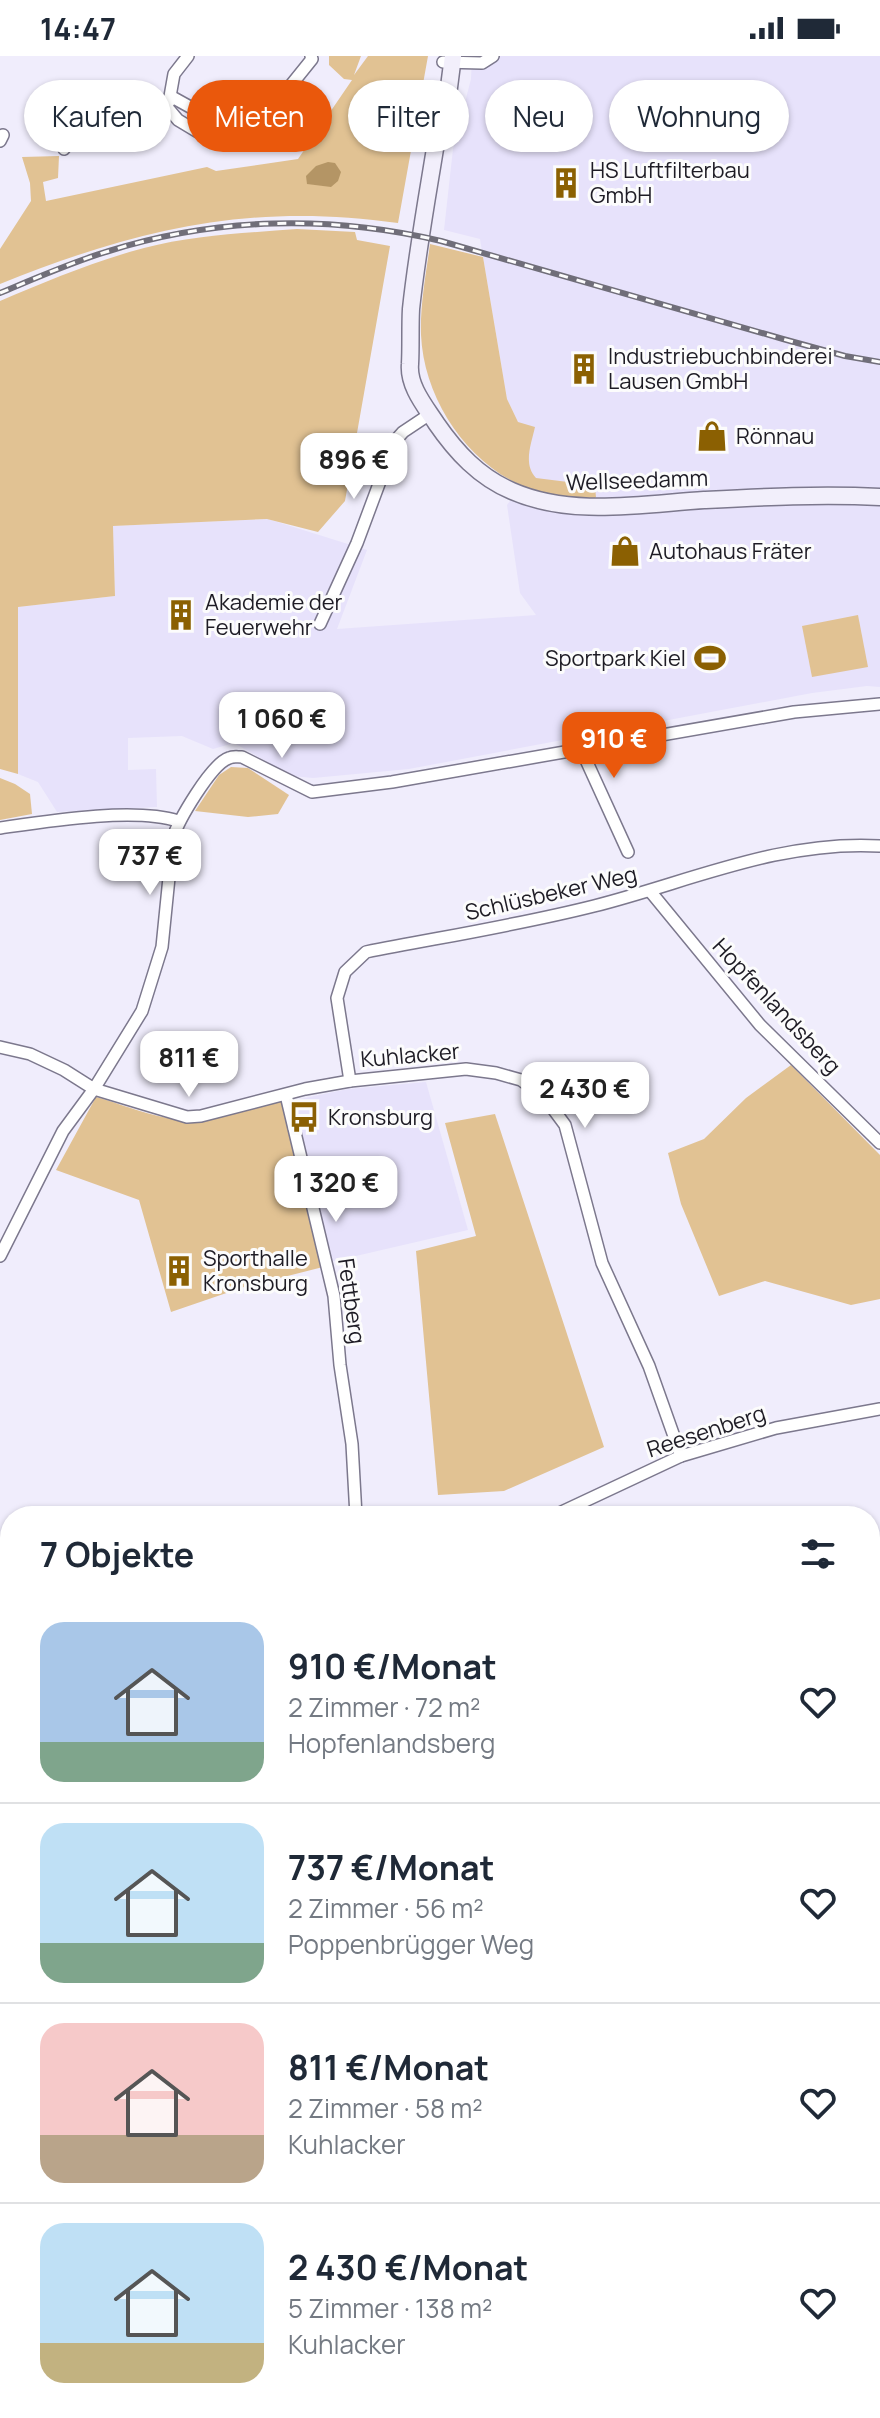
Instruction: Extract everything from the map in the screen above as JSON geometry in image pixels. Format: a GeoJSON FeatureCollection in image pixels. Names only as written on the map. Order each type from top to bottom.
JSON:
{"type":"FeatureCollection","features":[{"type":"Feature","properties":{"kind":"main road","name":"Wellseedamm"},"geometry":{"type":"LineString","coordinates":[[448,60],[439,95],[441,111],[412,304],[412,354],[418,363],[428,408],[450,444],[481,474],[511,491],[552,503],[597,506],[795,495],[880,497]]}},
{"type":"Feature","properties":{"kind":"street"},"geometry":{"type":"LineString","coordinates":[[171,91],[174,74],[188,56]]}},
{"type":"Feature","properties":{"kind":"street"},"geometry":{"type":"LineString","coordinates":[[295,80],[312,59],[311,56]]}},
{"type":"Feature","properties":{"kind":"street"},"geometry":{"type":"LineString","coordinates":[[448,60],[482,63],[493,56]]}},
{"type":"Feature","properties":{"kind":"street"},"geometry":{"type":"LineString","coordinates":[[171,106],[178,120],[187,125]]}},
{"type":"Feature","properties":{"kind":"street"},"geometry":{"type":"LineString","coordinates":[[320,624],[357,543],[395,441],[428,408]]}},
{"type":"Feature","properties":{"kind":"street"},"geometry":{"type":"LineString","coordinates":[[0,1256],[63,1131],[94,1089],[142,1011],[162,947],[170,857],[178,821],[219,763],[230,757],[242,757],[312,792],[392,782],[781,715],[880,704]]}},
{"type":"Feature","properties":{"kind":"street"},"geometry":{"type":"LineString","coordinates":[[581,749],[628,852]]}},
{"type":"Feature","properties":{"kind":"street"},"geometry":{"type":"LineString","coordinates":[[0,828],[47,821],[150,815],[178,821]]}},
{"type":"Feature","properties":{"kind":"street","name":"Schlüsbeker Weg"},"geometry":{"type":"LineString","coordinates":[[350,1081],[337,998],[345,972],[366,952],[521,922],[650,891],[735,863],[785,852],[822,847],[880,846]]}},
{"type":"Feature","properties":{"kind":"street","name":"Hopfenlandsberg"},"geometry":{"type":"LineString","coordinates":[[650,891],[760,1025],[880,1143]]}},
{"type":"Feature","properties":{"kind":"street","name":"Kuhlacker"},"geometry":{"type":"LineString","coordinates":[[0,1047],[30,1054],[94,1089],[187,1117],[350,1081],[466,1069],[521,1080],[545,1098],[565,1125],[602,1263],[649,1366],[681,1456]]}},
{"type":"Feature","properties":{"kind":"street","name":"Fettberg"},"geometry":{"type":"LineString","coordinates":[[286,1095],[334,1296],[352,1444],[355,1506]]}},
{"type":"Feature","properties":{"kind":"street","name":"Reesenberg"},"geometry":{"type":"LineString","coordinates":[[574,1506],[681,1456],[776,1428],[880,1409]]}},
{"type":"Feature","properties":{"kind":"shaded area"},"geometry":{"type":"Polygon","coordinates":[[[329,56],[361,56],[354,75],[368,56],[428,56],[424,80],[344,79],[329,65],[329,56]]]}},
{"type":"Feature","properties":{"kind":"shaded area"},"geometry":{"type":"Polygon","coordinates":[[[472,56],[880,56],[880,687],[812,693],[409,769],[313,778],[292,776],[234,743],[213,749],[182,736],[128,738],[128,770],[156,769],[157,807],[57,812],[38,782],[18,774],[18,607],[115,596],[113,526],[268,519],[367,550],[337,629],[536,615],[520,593],[507,505],[522,485],[518,422],[507,399],[480,239],[444,230],[453,152],[469,152],[472,56]]]}},
{"type":"Feature","properties":{"kind":"shaded area"},"geometry":{"type":"Polygon","coordinates":[[[348,86],[348,152],[411,152],[398,223],[293,216],[195,225],[99,248],[0,284],[0,249],[31,201],[30,183],[22,157],[59,156],[58,178],[43,182],[46,201],[207,167],[216,171],[298,159],[303,152],[332,152],[332,109],[348,86]]]}},
{"type":"Feature","properties":{"kind":"shaded area"},"geometry":{"type":"Polygon","coordinates":[[[335,163],[341,172],[338,181],[331,187],[307,184],[306,176],[316,166],[335,163]]]}},
{"type":"Feature","properties":{"kind":"shaded area"},"geometry":{"type":"Polygon","coordinates":[[[297,229],[355,232],[357,240],[390,246],[345,501],[318,532],[267,519],[113,526],[115,596],[18,607],[18,774],[0,769],[0,301],[89,265],[144,248],[201,237],[297,229]]]}},
{"type":"Feature","properties":{"kind":"shaded area"},"geometry":{"type":"Polygon","coordinates":[[[430,244],[483,257],[507,399],[518,422],[535,427],[529,454],[532,473],[536,478],[592,485],[596,497],[593,500],[544,493],[505,477],[468,446],[453,426],[430,383],[424,359],[421,312],[430,244]]]}},
{"type":"Feature","properties":{"kind":"shaded area"},"geometry":{"type":"Polygon","coordinates":[[[858,615],[868,667],[812,677],[802,626],[858,615]]]}},
{"type":"Feature","properties":{"kind":"shaded area"},"geometry":{"type":"Polygon","coordinates":[[[231,767],[248,768],[289,795],[278,814],[248,817],[195,811],[219,775],[231,767]]]}},
{"type":"Feature","properties":{"kind":"shaded area"},"geometry":{"type":"Polygon","coordinates":[[[0,778],[30,794],[32,814],[0,820],[0,778]]]}},
{"type":"Feature","properties":{"kind":"shaded area"},"geometry":{"type":"Polygon","coordinates":[[[791,1065],[880,1155],[880,1299],[851,1305],[765,1281],[719,1296],[681,1204],[668,1153],[704,1139],[746,1098],[791,1065]]]}},
{"type":"Feature","properties":{"kind":"shaded area"},"geometry":{"type":"Polygon","coordinates":[[[426,1082],[468,1230],[330,1262],[291,1101],[348,1089],[426,1082]]]}},
{"type":"Feature","properties":{"kind":"shaded area"},"geometry":{"type":"Polygon","coordinates":[[[96,1097],[153,1115],[188,1120],[223,1116],[282,1101],[323,1267],[244,1287],[171,1312],[139,1200],[56,1170],[96,1097]]]}},
{"type":"Feature","properties":{"kind":"shaded area"},"geometry":{"type":"Polygon","coordinates":[[[495,1114],[604,1447],[504,1491],[438,1495],[416,1251],[476,1236],[445,1123],[495,1114]]]}},
{"type":"Feature","properties":{"kind":"railway"},"geometry":{"type":"LineString","coordinates":[[0,293],[95,255],[191,231],[274,224],[358,227],[441,241],[783,339],[880,362]]}},
{"type":"Feature","properties":{"kind":"place","name":"HS Luftfilterbau GmbH"},"geometry":{"type":"Point","coordinates":[566,183]}},
{"type":"Feature","properties":{"kind":"place","name":"Industriebuchbinderei Lausen GmbH"},"geometry":{"type":"Point","coordinates":[584,369]}},
{"type":"Feature","properties":{"kind":"place","name":"Rönnau"},"geometry":{"type":"Point","coordinates":[712,436]}},
{"type":"Feature","properties":{"kind":"place","name":"Autohaus Fräter"},"geometry":{"type":"Point","coordinates":[625,551]}},
{"type":"Feature","properties":{"kind":"place","name":"Akademie der Feuerwehr"},"geometry":{"type":"Point","coordinates":[181,615]}},
{"type":"Feature","properties":{"kind":"place","name":"Sportpark Kiel"},"geometry":{"type":"Point","coordinates":[710,658]}},
{"type":"Feature","properties":{"kind":"place","name":"Kronsburg"},"geometry":{"type":"Point","coordinates":[304,1117]}},
{"type":"Feature","properties":{"kind":"place","name":"Sporthalle Kronsburg"},"geometry":{"type":"Point","coordinates":[179,1271]}}]}
